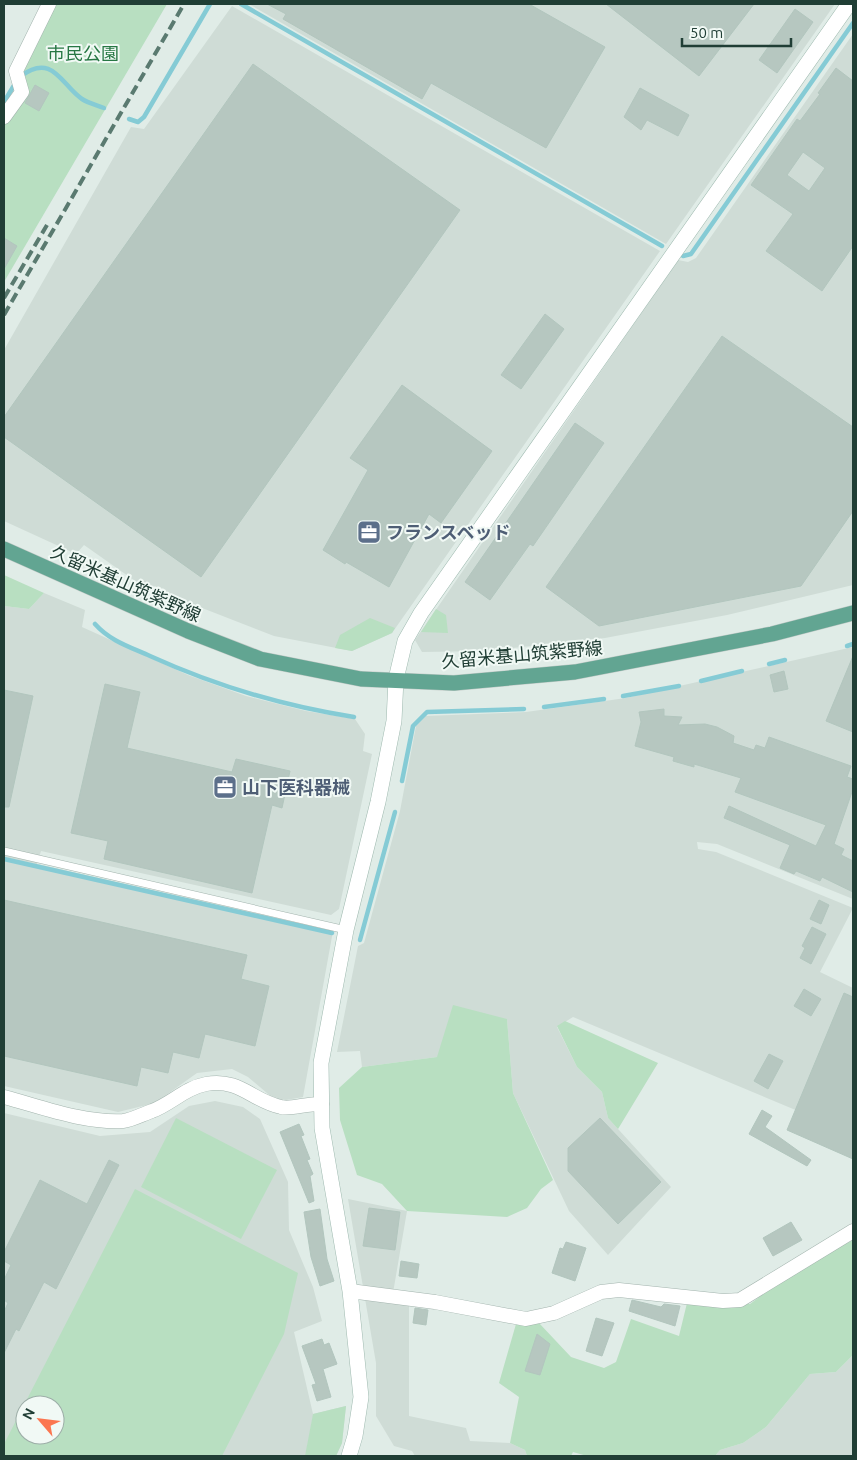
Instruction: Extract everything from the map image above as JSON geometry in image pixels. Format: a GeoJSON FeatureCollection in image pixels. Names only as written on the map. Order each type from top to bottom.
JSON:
{"type":"FeatureCollection","features":[{"type":"Feature","properties":{"kind":"main road","name":"久留米基山筑紫野線"},"geometry":{"type":"LineString","coordinates":[[4,549],[188,631],[260,660],[361,679],[396,679],[454,683],[574,672],[772,634],[853,613]]}},
{"type":"Feature","properties":{"kind":"street"},"geometry":{"type":"LineString","coordinates":[[4,117],[22,92],[16,71],[49,4]]}},
{"type":"Feature","properties":{"kind":"street"},"geometry":{"type":"LineString","coordinates":[[349,1456],[355,1436],[361,1397],[350,1291],[322,1128],[321,1063],[346,930],[378,802],[394,721],[396,679],[405,641],[421,613],[849,4]]}},
{"type":"Feature","properties":{"kind":"street"},"geometry":{"type":"LineString","coordinates":[[4,1097],[89,1119],[125,1121],[157,1109],[184,1091],[206,1084],[230,1084],[249,1091],[266,1103],[283,1108],[308,1103],[322,1104]]}},
{"type":"Feature","properties":{"kind":"street"},"geometry":{"type":"LineString","coordinates":[[350,1291],[435,1302],[526,1319],[554,1313],[600,1292],[619,1290],[723,1301],[740,1300],[853,1231]]}},
{"type":"Feature","properties":{"kind":"lane"},"geometry":{"type":"LineString","coordinates":[[4,851],[346,930]]}},
{"type":"Feature","properties":{"kind":"shaded area"},"geometry":{"type":"Polygon","coordinates":[[[249,4],[835,4],[666,244],[249,4]]]}},
{"type":"Feature","properties":{"kind":"shaded area"},"geometry":{"type":"Polygon","coordinates":[[[232,6],[660,251],[392,633],[352,651],[274,636],[138,583],[84,545],[76,554],[4,521],[4,350],[131,127],[144,129],[232,6]]]}},
{"type":"Feature","properties":{"kind":"shaded area"},"geometry":{"type":"Polygon","coordinates":[[[853,34],[853,585],[727,615],[605,638],[485,651],[422,652],[415,640],[678,260],[688,262],[696,258],[853,34]]]}},
{"type":"Feature","properties":{"kind":"shaded area"},"geometry":{"type":"Polygon","coordinates":[[[44,593],[85,610],[82,627],[188,675],[246,696],[306,711],[355,719],[365,734],[363,751],[372,754],[339,909],[331,915],[41,851],[37,864],[333,931],[303,1097],[286,1100],[274,1099],[248,1077],[232,1069],[197,1073],[155,1103],[118,1112],[4,1086],[4,606],[29,609],[44,593]]]}},
{"type":"Feature","properties":{"kind":"shaded area"},"geometry":{"type":"Polygon","coordinates":[[[853,647],[853,899],[717,844],[697,842],[698,849],[716,852],[853,908],[820,972],[853,988],[853,1134],[573,1017],[557,1027],[577,1067],[602,1092],[608,1118],[671,1187],[608,1255],[569,1211],[513,1093],[507,1019],[437,1057],[362,1067],[360,1051],[337,1052],[358,946],[364,943],[400,811],[416,726],[426,716],[526,712],[626,698],[853,647]]]}},
{"type":"Feature","properties":{"kind":"shaded area"},"geometry":{"type":"Polygon","coordinates":[[[215,1101],[243,1107],[260,1119],[288,1182],[289,1230],[313,1287],[322,1321],[294,1332],[313,1414],[346,1406],[342,1443],[336,1456],[4,1456],[4,1113],[100,1136],[150,1132],[189,1106],[215,1101]]]}},
{"type":"Feature","properties":{"kind":"shaded area"},"geometry":{"type":"Polygon","coordinates":[[[348,1199],[407,1211],[393,1293],[409,1302],[409,1416],[466,1428],[470,1441],[510,1443],[525,1450],[527,1456],[415,1456],[412,1451],[394,1446],[376,1416],[376,1363],[348,1199]]]}},
{"type":"Feature","properties":{"kind":"shaded area"},"geometry":{"type":"Polygon","coordinates":[[[853,1355],[853,1456],[715,1456],[720,1450],[743,1443],[766,1427],[810,1374],[836,1372],[853,1355]]]}},
{"type":"Feature","properties":{"kind":"green space","name":"市民公園"},"geometry":{"type":"Polygon","coordinates":[[[53,4],[167,4],[4,282],[4,126],[26,92],[22,68],[53,4]]]}},
{"type":"Feature","properties":{"kind":"green space"},"geometry":{"type":"Polygon","coordinates":[[[4,575],[44,593],[29,609],[4,606],[4,575]]]}},
{"type":"Feature","properties":{"kind":"green space"},"geometry":{"type":"Polygon","coordinates":[[[436,609],[446,615],[448,633],[421,632],[436,609]]]}},
{"type":"Feature","properties":{"kind":"green space"},"geometry":{"type":"Polygon","coordinates":[[[370,618],[395,628],[392,633],[352,651],[335,648],[340,635],[370,618]]]}},
{"type":"Feature","properties":{"kind":"green space"},"geometry":{"type":"Polygon","coordinates":[[[453,1005],[507,1019],[513,1093],[553,1180],[541,1189],[527,1208],[507,1217],[407,1211],[382,1184],[357,1175],[340,1120],[339,1088],[362,1067],[437,1057],[453,1005]]]}},
{"type":"Feature","properties":{"kind":"green space"},"geometry":{"type":"Polygon","coordinates":[[[565,1021],[658,1063],[618,1129],[608,1118],[602,1092],[577,1067],[557,1026],[565,1021]]]}},
{"type":"Feature","properties":{"kind":"green space"},"geometry":{"type":"Polygon","coordinates":[[[176,1118],[277,1170],[241,1239],[141,1187],[176,1118]]]}},
{"type":"Feature","properties":{"kind":"green space"},"geometry":{"type":"Polygon","coordinates":[[[135,1189],[298,1273],[284,1334],[222,1456],[4,1456],[4,1444],[15,1423],[15,1445],[65,1445],[65,1395],[29,1395],[135,1189]]]}},
{"type":"Feature","properties":{"kind":"green space"},"geometry":{"type":"Polygon","coordinates":[[[853,1240],[853,1355],[836,1372],[810,1374],[766,1427],[743,1443],[720,1450],[715,1456],[587,1456],[573,1452],[571,1456],[527,1456],[525,1450],[510,1443],[519,1397],[499,1383],[516,1324],[539,1323],[571,1357],[604,1368],[616,1362],[631,1319],[679,1336],[687,1303],[750,1304],[795,1270],[853,1240]]]}},
{"type":"Feature","properties":{"kind":"green space"},"geometry":{"type":"Polygon","coordinates":[[[346,1406],[342,1443],[336,1456],[305,1456],[313,1414],[346,1406]]]}},
{"type":"Feature","properties":{"kind":"building"},"geometry":{"type":"Polygon","coordinates":[[[267,4],[529,4],[605,47],[546,148],[431,83],[422,99],[283,19],[286,14],[267,4]]]}},
{"type":"Feature","properties":{"kind":"building"},"geometry":{"type":"Polygon","coordinates":[[[606,4],[754,4],[699,76],[606,4]]]}},
{"type":"Feature","properties":{"kind":"building"},"geometry":{"type":"Polygon","coordinates":[[[795,9],[813,22],[777,73],[759,60],[795,9]]]}},
{"type":"Feature","properties":{"kind":"building"},"geometry":{"type":"Polygon","coordinates":[[[253,64],[460,210],[201,577],[4,437],[4,417],[253,64]]]}},
{"type":"Feature","properties":{"kind":"building"},"geometry":{"type":"Polygon","coordinates":[[[836,68],[853,81],[853,246],[822,291],[766,251],[793,214],[751,185],[797,119],[800,121],[820,94],[818,93],[836,68]],[[803,152],[787,175],[809,191],[825,168],[803,152]]]}},
{"type":"Feature","properties":{"kind":"building"},"geometry":{"type":"Polygon","coordinates":[[[35,85],[49,93],[39,111],[25,103],[35,85]]]}},
{"type":"Feature","properties":{"kind":"building"},"geometry":{"type":"Polygon","coordinates":[[[640,88],[689,115],[678,136],[647,120],[641,130],[624,117],[640,88]]]}},
{"type":"Feature","properties":{"kind":"building"},"geometry":{"type":"Polygon","coordinates":[[[4,238],[17,246],[4,269],[4,238]]]}},
{"type":"Feature","properties":{"kind":"building"},"geometry":{"type":"Polygon","coordinates":[[[545,314],[564,329],[521,389],[501,375],[545,314]]]}},
{"type":"Feature","properties":{"kind":"building"},"geometry":{"type":"Polygon","coordinates":[[[722,336],[853,427],[853,511],[801,586],[599,626],[546,587],[722,336]]]}},
{"type":"Feature","properties":{"kind":"building"},"geometry":{"type":"Polygon","coordinates":[[[402,385],[492,451],[441,523],[429,514],[389,587],[323,550],[368,470],[350,458],[402,385]]]}},
{"type":"Feature","properties":{"kind":"building"},"geometry":{"type":"Polygon","coordinates":[[[575,423],[604,443],[533,546],[530,544],[490,600],[465,582],[575,423]]]}},
{"type":"Feature","properties":{"kind":"building"},"geometry":{"type":"Polygon","coordinates":[[[853,656],[853,732],[826,721],[853,656]]]}},
{"type":"Feature","properties":{"kind":"building"},"geometry":{"type":"Polygon","coordinates":[[[784,671],[788,689],[774,692],[770,675],[784,671]]]}},
{"type":"Feature","properties":{"kind":"building"},"geometry":{"type":"Polygon","coordinates":[[[105,684],[140,692],[127,748],[232,772],[236,759],[290,771],[282,808],[272,805],[252,893],[104,859],[108,841],[71,833],[105,684]]]}},
{"type":"Feature","properties":{"kind":"building"},"geometry":{"type":"Polygon","coordinates":[[[4,690],[33,696],[9,807],[4,807],[4,690]]]}},
{"type":"Feature","properties":{"kind":"building"},"geometry":{"type":"Polygon","coordinates":[[[664,709],[664,716],[682,717],[678,725],[705,724],[717,727],[734,736],[733,743],[754,750],[756,745],[765,748],[769,737],[851,766],[847,777],[853,779],[853,789],[834,844],[844,849],[841,855],[853,861],[853,892],[822,877],[820,881],[796,871],[794,874],[780,868],[790,845],[724,818],[729,806],[816,846],[826,825],[735,792],[741,778],[694,764],[694,767],[673,761],[674,757],[635,746],[641,722],[639,712],[664,709]]]}},
{"type":"Feature","properties":{"kind":"building"},"geometry":{"type":"Polygon","coordinates":[[[4,900],[247,955],[241,979],[269,986],[255,1046],[205,1034],[199,1058],[173,1052],[168,1073],[141,1067],[137,1086],[4,1056],[4,900]]]}},
{"type":"Feature","properties":{"kind":"building"},"geometry":{"type":"Polygon","coordinates":[[[819,900],[829,905],[821,924],[810,919],[819,900]]]}},
{"type":"Feature","properties":{"kind":"building"},"geometry":{"type":"Polygon","coordinates":[[[812,927],[826,934],[811,964],[800,958],[805,948],[802,946],[812,927]]]}},
{"type":"Feature","properties":{"kind":"building"},"geometry":{"type":"Polygon","coordinates":[[[804,989],[821,999],[811,1016],[794,1006],[804,989]]]}},
{"type":"Feature","properties":{"kind":"building"},"geometry":{"type":"Polygon","coordinates":[[[844,993],[853,997],[853,1159],[787,1130],[844,993]]]}},
{"type":"Feature","properties":{"kind":"building"},"geometry":{"type":"Polygon","coordinates":[[[769,1054],[783,1061],[768,1089],[754,1081],[769,1054]]]}},
{"type":"Feature","properties":{"kind":"building"},"geometry":{"type":"Polygon","coordinates":[[[762,1110],[772,1116],[765,1127],[811,1160],[807,1166],[749,1134],[762,1110]]]}},
{"type":"Feature","properties":{"kind":"building"},"geometry":{"type":"Polygon","coordinates":[[[600,1118],[661,1182],[618,1224],[568,1171],[568,1148],[600,1118]]]}},
{"type":"Feature","properties":{"kind":"building"},"geometry":{"type":"Polygon","coordinates":[[[299,1124],[304,1135],[301,1136],[310,1159],[307,1160],[313,1174],[310,1176],[314,1201],[309,1203],[280,1132],[299,1124]]]}},
{"type":"Feature","properties":{"kind":"building"},"geometry":{"type":"Polygon","coordinates":[[[109,1160],[119,1165],[56,1289],[44,1282],[19,1331],[16,1329],[4,1353],[4,1312],[8,1303],[4,1300],[4,1280],[11,1265],[4,1261],[4,1252],[40,1180],[87,1204],[109,1160]]]}},
{"type":"Feature","properties":{"kind":"building"},"geometry":{"type":"Polygon","coordinates":[[[369,1208],[400,1212],[395,1250],[363,1246],[369,1208]]]}},
{"type":"Feature","properties":{"kind":"building"},"geometry":{"type":"Polygon","coordinates":[[[320,1209],[327,1259],[334,1281],[320,1286],[311,1257],[304,1212],[320,1209]]]}},
{"type":"Feature","properties":{"kind":"building"},"geometry":{"type":"Polygon","coordinates":[[[791,1222],[802,1240],[773,1256],[763,1238],[791,1222]]]}},
{"type":"Feature","properties":{"kind":"building"},"geometry":{"type":"Polygon","coordinates":[[[566,1242],[586,1248],[575,1281],[552,1273],[560,1248],[563,1249],[566,1242]]]}},
{"type":"Feature","properties":{"kind":"building"},"geometry":{"type":"Polygon","coordinates":[[[401,1261],[419,1264],[417,1278],[399,1276],[401,1261]]]}},
{"type":"Feature","properties":{"kind":"building"},"geometry":{"type":"Polygon","coordinates":[[[632,1300],[661,1307],[664,1304],[680,1306],[675,1326],[629,1311],[632,1300]]]}},
{"type":"Feature","properties":{"kind":"building"},"geometry":{"type":"Polygon","coordinates":[[[415,1308],[428,1310],[426,1325],[413,1323],[415,1308]]]}},
{"type":"Feature","properties":{"kind":"building"},"geometry":{"type":"Polygon","coordinates":[[[596,1318],[614,1323],[602,1356],[586,1351],[596,1318]]]}},
{"type":"Feature","properties":{"kind":"building"},"geometry":{"type":"Polygon","coordinates":[[[537,1334],[550,1344],[540,1375],[525,1371],[537,1334]]]}},
{"type":"Feature","properties":{"kind":"building"},"geometry":{"type":"Polygon","coordinates":[[[322,1339],[324,1345],[329,1343],[337,1364],[323,1369],[331,1397],[317,1401],[312,1385],[316,1384],[302,1346],[322,1339]]]}},
{"type":"Feature","properties":{"kind":"waterway"},"geometry":{"type":"LineString","coordinates":[[129,119],[138,122],[144,117],[210,4]]}},
{"type":"Feature","properties":{"kind":"waterway"},"geometry":{"type":"LineString","coordinates":[[241,4],[662,246]]}},
{"type":"Feature","properties":{"kind":"waterway"},"geometry":{"type":"LineString","coordinates":[[683,256],[691,254],[853,23]]}},
{"type":"Feature","properties":{"kind":"waterway"},"geometry":{"type":"LineString","coordinates":[[21,76],[32,70],[49,69],[82,99],[104,108]]}},
{"type":"Feature","properties":{"kind":"waterway"},"geometry":{"type":"LineString","coordinates":[[4,102],[16,82]]}},
{"type":"Feature","properties":{"kind":"waterway"},"geometry":{"type":"LineString","coordinates":[[95,624],[107,635],[121,643],[175,667],[225,686],[276,701],[354,717]]}},
{"type":"Feature","properties":{"kind":"waterway"},"geometry":{"type":"LineString","coordinates":[[847,646],[853,644]]}},
{"type":"Feature","properties":{"kind":"waterway"},"geometry":{"type":"LineString","coordinates":[[769,664],[785,660]]}},
{"type":"Feature","properties":{"kind":"waterway"},"geometry":{"type":"LineString","coordinates":[[701,681],[742,671]]}},
{"type":"Feature","properties":{"kind":"waterway"},"geometry":{"type":"LineString","coordinates":[[623,696],[679,686]]}},
{"type":"Feature","properties":{"kind":"waterway"},"geometry":{"type":"LineString","coordinates":[[544,707],[604,699]]}},
{"type":"Feature","properties":{"kind":"waterway"},"geometry":{"type":"LineString","coordinates":[[402,781],[413,726],[427,712],[524,709]]}},
{"type":"Feature","properties":{"kind":"waterway"},"geometry":{"type":"LineString","coordinates":[[360,940],[395,812]]}},
{"type":"Feature","properties":{"kind":"waterway"},"geometry":{"type":"LineString","coordinates":[[4,859],[332,933]]}},
{"type":"Feature","properties":{"kind":"railway"},"geometry":{"type":"LineString","coordinates":[[4,315],[184,4]]}},
{"type":"Feature","properties":{"kind":"railway"},"geometry":{"type":"LineString","coordinates":[[4,298],[47,225]]}},
{"type":"Feature","properties":{"kind":"place","name":"フランスベッド"},"geometry":{"type":"Point","coordinates":[369,532]}},
{"type":"Feature","properties":{"kind":"place","name":"山下医科器械"},"geometry":{"type":"Point","coordinates":[225,787]}}]}
